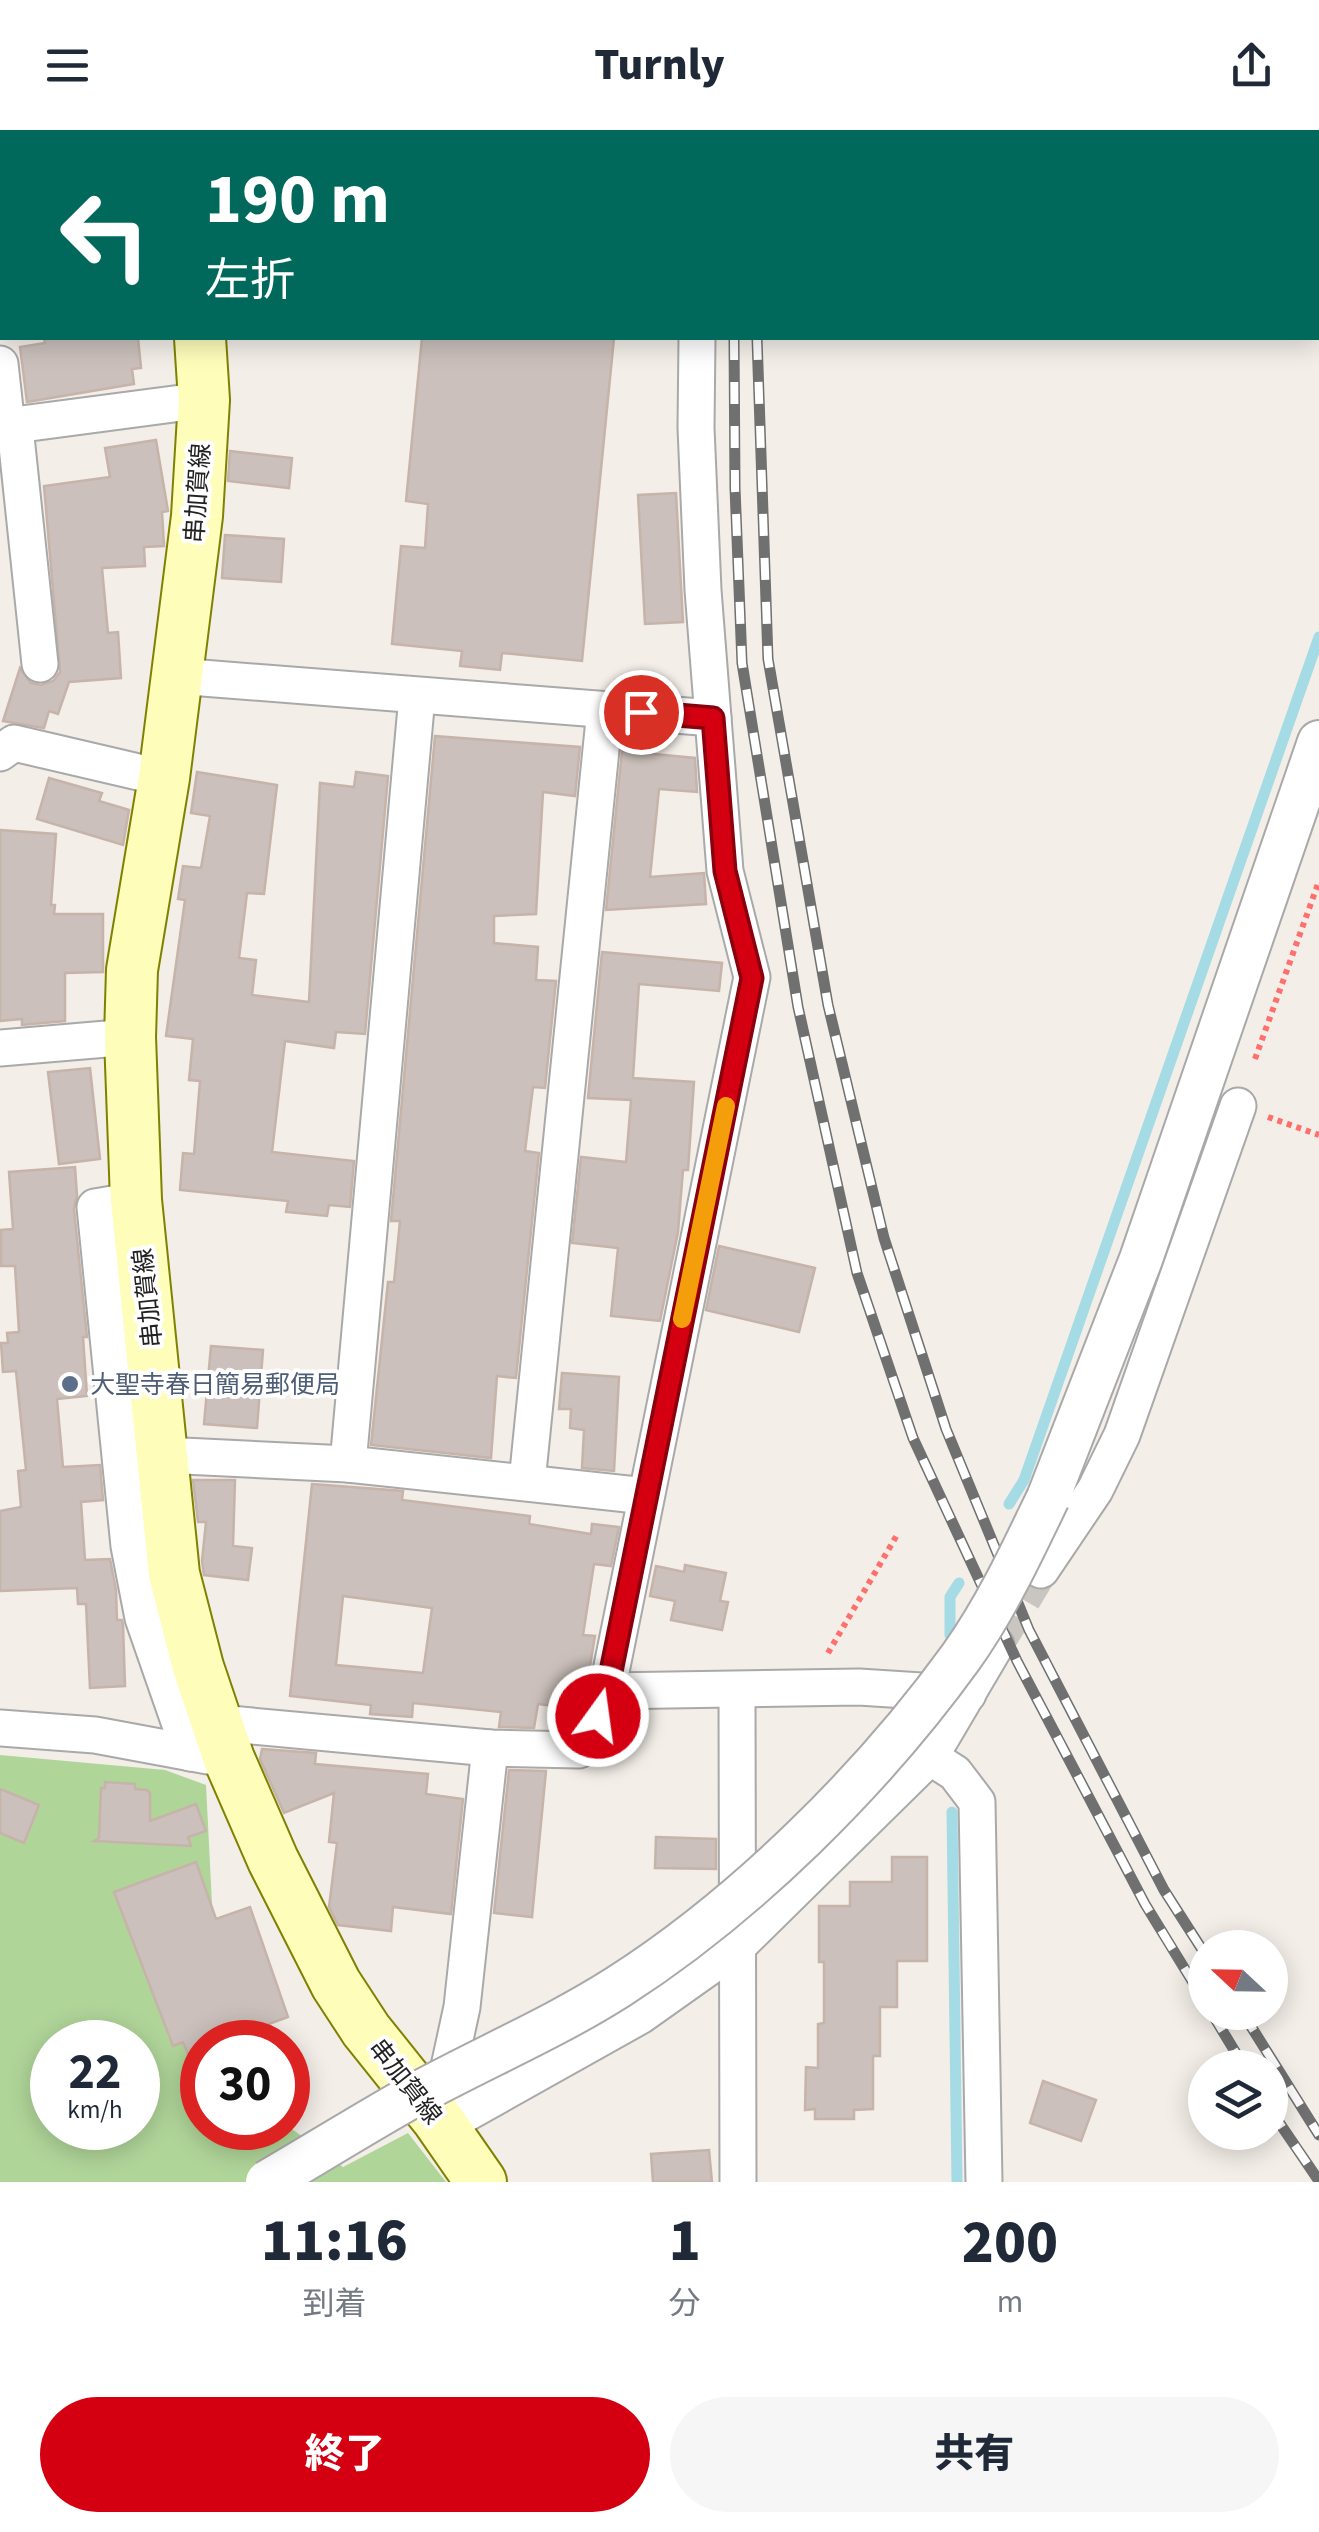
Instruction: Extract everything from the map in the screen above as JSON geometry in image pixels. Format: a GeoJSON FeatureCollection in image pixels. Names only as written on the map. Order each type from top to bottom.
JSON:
{"type":"FeatureCollection","features":[{"type":"Feature","properties":{"kind":"main road","name":"串加賀線"},"geometry":{"type":"LineString","coordinates":[[200,340],[204,400],[197,516],[164,778],[132,970],[130,1037],[136,1200],[174,1574],[198,1667],[212,1745],[336,1984],[481,2182]]}},
{"type":"Feature","properties":{"kind":"street"},"geometry":{"type":"LineString","coordinates":[[0,1728],[212,1745],[579,1750],[590,1741],[607,1691],[752,978],[725,871],[702,572],[697,340]]}},
{"type":"Feature","properties":{"kind":"street"},"geometry":{"type":"LineString","coordinates":[[0,364],[40,664]]}},
{"type":"Feature","properties":{"kind":"street"},"geometry":{"type":"LineString","coordinates":[[7,427],[204,400]]}},
{"type":"Feature","properties":{"kind":"street"},"geometry":{"type":"LineString","coordinates":[[177,676],[713,718]]}},
{"type":"Feature","properties":{"kind":"street"},"geometry":{"type":"LineString","coordinates":[[348,1464],[417,696]]}},
{"type":"Feature","properties":{"kind":"street"},"geometry":{"type":"LineString","coordinates":[[527,1482],[605,710]]}},
{"type":"Feature","properties":{"kind":"street"},"geometry":{"type":"LineString","coordinates":[[267,2182],[413,2096],[550,2028],[622,1984],[773,1867],[879,1758],[961,1656],[1019,1558],[1048,1498],[1148,1240],[1319,742]]}},
{"type":"Feature","properties":{"kind":"street"},"geometry":{"type":"LineString","coordinates":[[0,753],[14,743],[164,778]]}},
{"type":"Feature","properties":{"kind":"street"},"geometry":{"type":"LineString","coordinates":[[0,1048],[130,1037]]}},
{"type":"Feature","properties":{"kind":"street"},"geometry":{"type":"LineString","coordinates":[[1042,1570],[1096,1490],[1122,1436],[1238,1106]]}},
{"type":"Feature","properties":{"kind":"street"},"geometry":{"type":"LineString","coordinates":[[136,1200],[95,1206],[129,1546],[143,1618],[212,1745]]}},
{"type":"Feature","properties":{"kind":"street"},"geometry":{"type":"LineString","coordinates":[[163,1455],[348,1464],[646,1496]]}},
{"type":"Feature","properties":{"kind":"street"},"geometry":{"type":"LineString","coordinates":[[440,2124],[640,2016],[736,1948],[930,1757],[996,1646]]}},
{"type":"Feature","properties":{"kind":"street"},"geometry":{"type":"LineString","coordinates":[[607,1691],[859,1687],[968,1694]]}},
{"type":"Feature","properties":{"kind":"street"},"geometry":{"type":"LineString","coordinates":[[737,1691],[738,2182]]}},
{"type":"Feature","properties":{"kind":"street"},"geometry":{"type":"LineString","coordinates":[[440,2124],[462,2008],[490,1748]]}},
{"type":"Feature","properties":{"kind":"street"},"geometry":{"type":"LineString","coordinates":[[930,1757],[955,1773],[978,1802],[984,2182]]}},
{"type":"Feature","properties":{"kind":"path"},"geometry":{"type":"LineString","coordinates":[[1319,881],[1238,1106],[1319,1135]]}},
{"type":"Feature","properties":{"kind":"path"},"geometry":{"type":"LineString","coordinates":[[808,1689],[897,1535]]}},
{"type":"Feature","properties":{"kind":"green space"},"geometry":{"type":"Polygon","coordinates":[[[0,1755],[165,1770],[206,1785],[218,2020],[180,2020],[180,2150],[310,2150],[310,2142],[343,2167],[408,2133],[446,2182],[0,2182],[0,1755]]]}},
{"type":"Feature","properties":{"kind":"building"},"geometry":{"type":"Polygon","coordinates":[[[44,340],[138,340],[141,368],[132,369],[134,384],[27,402],[20,347],[45,343],[44,340]]]}},
{"type":"Feature","properties":{"kind":"building"},"geometry":{"type":"Polygon","coordinates":[[[422,340],[614,340],[582,661],[502,653],[500,670],[460,666],[462,651],[392,644],[401,546],[425,548],[428,504],[406,501],[422,340]]]}},
{"type":"Feature","properties":{"kind":"building"},"geometry":{"type":"Polygon","coordinates":[[[156,440],[168,511],[162,512],[164,546],[144,547],[145,566],[102,568],[108,633],[118,632],[121,678],[69,682],[58,714],[49,711],[44,728],[3,721],[20,668],[31,683],[41,685],[53,681],[60,672],[44,486],[110,477],[105,448],[156,440]]]}},
{"type":"Feature","properties":{"kind":"building"},"geometry":{"type":"Polygon","coordinates":[[[230,451],[292,458],[289,488],[228,481],[230,451]]]}},
{"type":"Feature","properties":{"kind":"building"},"geometry":{"type":"Polygon","coordinates":[[[676,493],[683,622],[645,624],[638,495],[676,493]]]}},
{"type":"Feature","properties":{"kind":"building"},"geometry":{"type":"Polygon","coordinates":[[[225,535],[284,539],[281,582],[222,578],[225,535]]]}},
{"type":"Feature","properties":{"kind":"building"},"geometry":{"type":"Polygon","coordinates":[[[435,736],[580,747],[575,796],[543,792],[536,914],[494,916],[494,943],[538,947],[536,980],[556,981],[545,1088],[533,1087],[525,1151],[539,1153],[516,1378],[497,1376],[491,1458],[371,1445],[388,1282],[394,1282],[400,1221],[391,1221],[435,736]]]}},
{"type":"Feature","properties":{"kind":"building"},"geometry":{"type":"Polygon","coordinates":[[[622,751],[695,758],[697,792],[659,789],[650,877],[704,873],[706,904],[606,910],[622,751]]]}},
{"type":"Feature","properties":{"kind":"building"},"geometry":{"type":"Polygon","coordinates":[[[197,772],[277,785],[264,894],[247,893],[239,958],[256,960],[252,995],[309,1002],[320,783],[354,787],[356,772],[388,776],[365,1034],[336,1032],[334,1048],[285,1041],[272,1152],[354,1161],[350,1207],[329,1205],[327,1216],[286,1212],[288,1201],[180,1190],[183,1153],[194,1154],[200,1081],[189,1080],[193,1039],[166,1036],[185,900],[178,899],[183,866],[201,868],[210,816],[191,813],[197,772]]]}},
{"type":"Feature","properties":{"kind":"building"},"geometry":{"type":"Polygon","coordinates":[[[49,778],[102,793],[99,801],[129,810],[123,845],[37,819],[49,778]]]}},
{"type":"Feature","properties":{"kind":"building"},"geometry":{"type":"Polygon","coordinates":[[[0,830],[56,834],[51,905],[55,905],[54,914],[103,914],[103,972],[65,973],[65,1021],[22,1025],[22,1019],[0,1021],[0,830]]]}},
{"type":"Feature","properties":{"kind":"building"},"geometry":{"type":"Polygon","coordinates":[[[602,952],[722,963],[719,991],[639,984],[633,1078],[694,1082],[688,1170],[683,1170],[678,1232],[660,1321],[611,1316],[618,1248],[572,1243],[581,1157],[626,1162],[631,1100],[588,1098],[602,952]]]}},
{"type":"Feature","properties":{"kind":"building"},"geometry":{"type":"Polygon","coordinates":[[[90,1068],[100,1159],[59,1164],[48,1072],[90,1068]]]}},
{"type":"Feature","properties":{"kind":"building"},"geometry":{"type":"Polygon","coordinates":[[[75,1167],[74,1209],[87,1337],[83,1337],[87,1396],[57,1399],[63,1467],[100,1465],[103,1500],[81,1502],[85,1560],[110,1559],[117,1620],[122,1620],[123,1625],[125,1686],[90,1688],[86,1604],[78,1604],[77,1588],[0,1591],[0,1511],[21,1507],[18,1471],[26,1470],[16,1371],[3,1372],[1,1343],[8,1343],[7,1333],[19,1332],[15,1266],[1,1266],[1,1230],[13,1229],[9,1172],[75,1167]]]}},
{"type":"Feature","properties":{"kind":"building"},"geometry":{"type":"Polygon","coordinates":[[[719,1246],[815,1268],[799,1332],[706,1310],[719,1246]]]}},
{"type":"Feature","properties":{"kind":"building"},"geometry":{"type":"Polygon","coordinates":[[[211,1346],[263,1350],[257,1428],[204,1424],[211,1346]]]}},
{"type":"Feature","properties":{"kind":"building"},"geometry":{"type":"Polygon","coordinates":[[[562,1373],[619,1377],[614,1471],[582,1468],[584,1430],[570,1428],[571,1409],[559,1409],[562,1373]]]}},
{"type":"Feature","properties":{"kind":"building"},"geometry":{"type":"Polygon","coordinates":[[[193,1480],[235,1480],[233,1546],[252,1548],[248,1580],[204,1575],[206,1522],[198,1522],[193,1480]]]}},
{"type":"Feature","properties":{"kind":"building"},"geometry":{"type":"Polygon","coordinates":[[[312,1484],[403,1491],[402,1500],[530,1516],[529,1524],[591,1534],[592,1524],[619,1527],[611,1566],[594,1564],[583,1635],[595,1636],[588,1678],[569,1675],[564,1707],[538,1704],[534,1728],[499,1727],[501,1712],[413,1703],[412,1717],[370,1714],[371,1705],[290,1696],[312,1484]],[[343,1596],[336,1665],[423,1673],[432,1608],[343,1596]]]}},
{"type":"Feature","properties":{"kind":"building"},"geometry":{"type":"Polygon","coordinates":[[[685,1565],[726,1573],[720,1601],[728,1602],[722,1630],[671,1620],[675,1601],[650,1596],[656,1566],[684,1572],[685,1565]]]}},
{"type":"Feature","properties":{"kind":"building"},"geometry":{"type":"Polygon","coordinates":[[[262,1749],[316,1753],[315,1764],[428,1774],[426,1794],[463,1799],[451,1914],[393,1907],[391,1931],[338,1925],[329,1907],[337,1843],[329,1842],[334,1793],[284,1813],[260,1759],[262,1749]]]}},
{"type":"Feature","properties":{"kind":"building"},"geometry":{"type":"Polygon","coordinates":[[[509,1770],[546,1771],[532,1917],[494,1913],[509,1770]]]}},
{"type":"Feature","properties":{"kind":"building"},"geometry":{"type":"Polygon","coordinates":[[[105,1782],[135,1784],[135,1789],[147,1790],[150,1821],[196,1804],[206,1831],[188,1837],[191,1846],[94,1841],[99,1838],[101,1788],[105,1788],[105,1782]]]}},
{"type":"Feature","properties":{"kind":"building"},"geometry":{"type":"Polygon","coordinates":[[[0,1789],[39,1805],[24,1843],[0,1833],[0,1789]]]}},
{"type":"Feature","properties":{"kind":"building"},"geometry":{"type":"Polygon","coordinates":[[[656,1837],[716,1839],[716,1869],[655,1868],[656,1837]]]}},
{"type":"Feature","properties":{"kind":"building"},"geometry":{"type":"Polygon","coordinates":[[[892,1857],[927,1857],[927,1961],[897,1961],[897,2007],[880,2007],[880,2056],[873,2056],[873,2109],[854,2110],[854,2119],[815,2119],[815,2109],[805,2110],[806,2067],[818,2068],[818,2024],[824,2023],[819,1906],[850,1906],[850,1882],[892,1882],[892,1857]]]}},
{"type":"Feature","properties":{"kind":"building"},"geometry":{"type":"Polygon","coordinates":[[[196,1862],[216,1919],[250,1907],[288,2017],[180,2020],[180,2043],[173,2046],[114,1892],[196,1862]]]}},
{"type":"Feature","properties":{"kind":"building"},"geometry":{"type":"Polygon","coordinates":[[[1043,2081],[1096,2100],[1081,2141],[1030,2123],[1043,2081]]]}},
{"type":"Feature","properties":{"kind":"building"},"geometry":{"type":"Polygon","coordinates":[[[709,2150],[712,2182],[653,2182],[651,2154],[709,2150]]]}},
{"type":"Feature","properties":{"kind":"waterway"},"geometry":{"type":"LineString","coordinates":[[1009,1504],[1024,1480],[1319,637]]}},
{"type":"Feature","properties":{"kind":"waterway"},"geometry":{"type":"LineString","coordinates":[[950,1635],[950,1597],[959,1583]]}},
{"type":"Feature","properties":{"kind":"waterway"},"geometry":{"type":"LineString","coordinates":[[952,1812],[957,2182]]}},
{"type":"Feature","properties":{"kind":"tunnel"},"geometry":{"type":"LineString","coordinates":[[996,1645],[1041,1570]]}},
{"type":"Feature","properties":{"kind":"railway"},"geometry":{"type":"LineString","coordinates":[[734,340],[742,663],[798,1007],[857,1273],[913,1438],[1017,1661],[1145,1904],[1188,1974]]}},
{"type":"Feature","properties":{"kind":"railway"},"geometry":{"type":"LineString","coordinates":[[757,340],[768,659],[828,1005],[884,1238],[946,1429],[1029,1630],[1164,1890],[1190,1930]]}},
{"type":"Feature","properties":{"kind":"railway"},"geometry":{"type":"LineString","coordinates":[[1222,2030],[1234,2050]]}},
{"type":"Feature","properties":{"kind":"railway"},"geometry":{"type":"LineString","coordinates":[[1253,2030],[1319,2135]]}},
{"type":"Feature","properties":{"kind":"railway"},"geometry":{"type":"LineString","coordinates":[[1288,2135],[1319,2181]]}},
{"type":"Feature","properties":{"kind":"slow traffic"},"geometry":{"type":"LineString","coordinates":[[682,1319],[726,1106]]}},
{"type":"Feature","properties":{"kind":"place","name":"大聖寺春日簡易郵便局"},"geometry":{"type":"Point","coordinates":[70,1384]}},
{"type":"Feature","properties":{"kind":"route"},"geometry":{"type":"LineString","coordinates":[[598,1716],[607,1691],[752,978],[725,871],[713,718],[641,712]]}}]}
